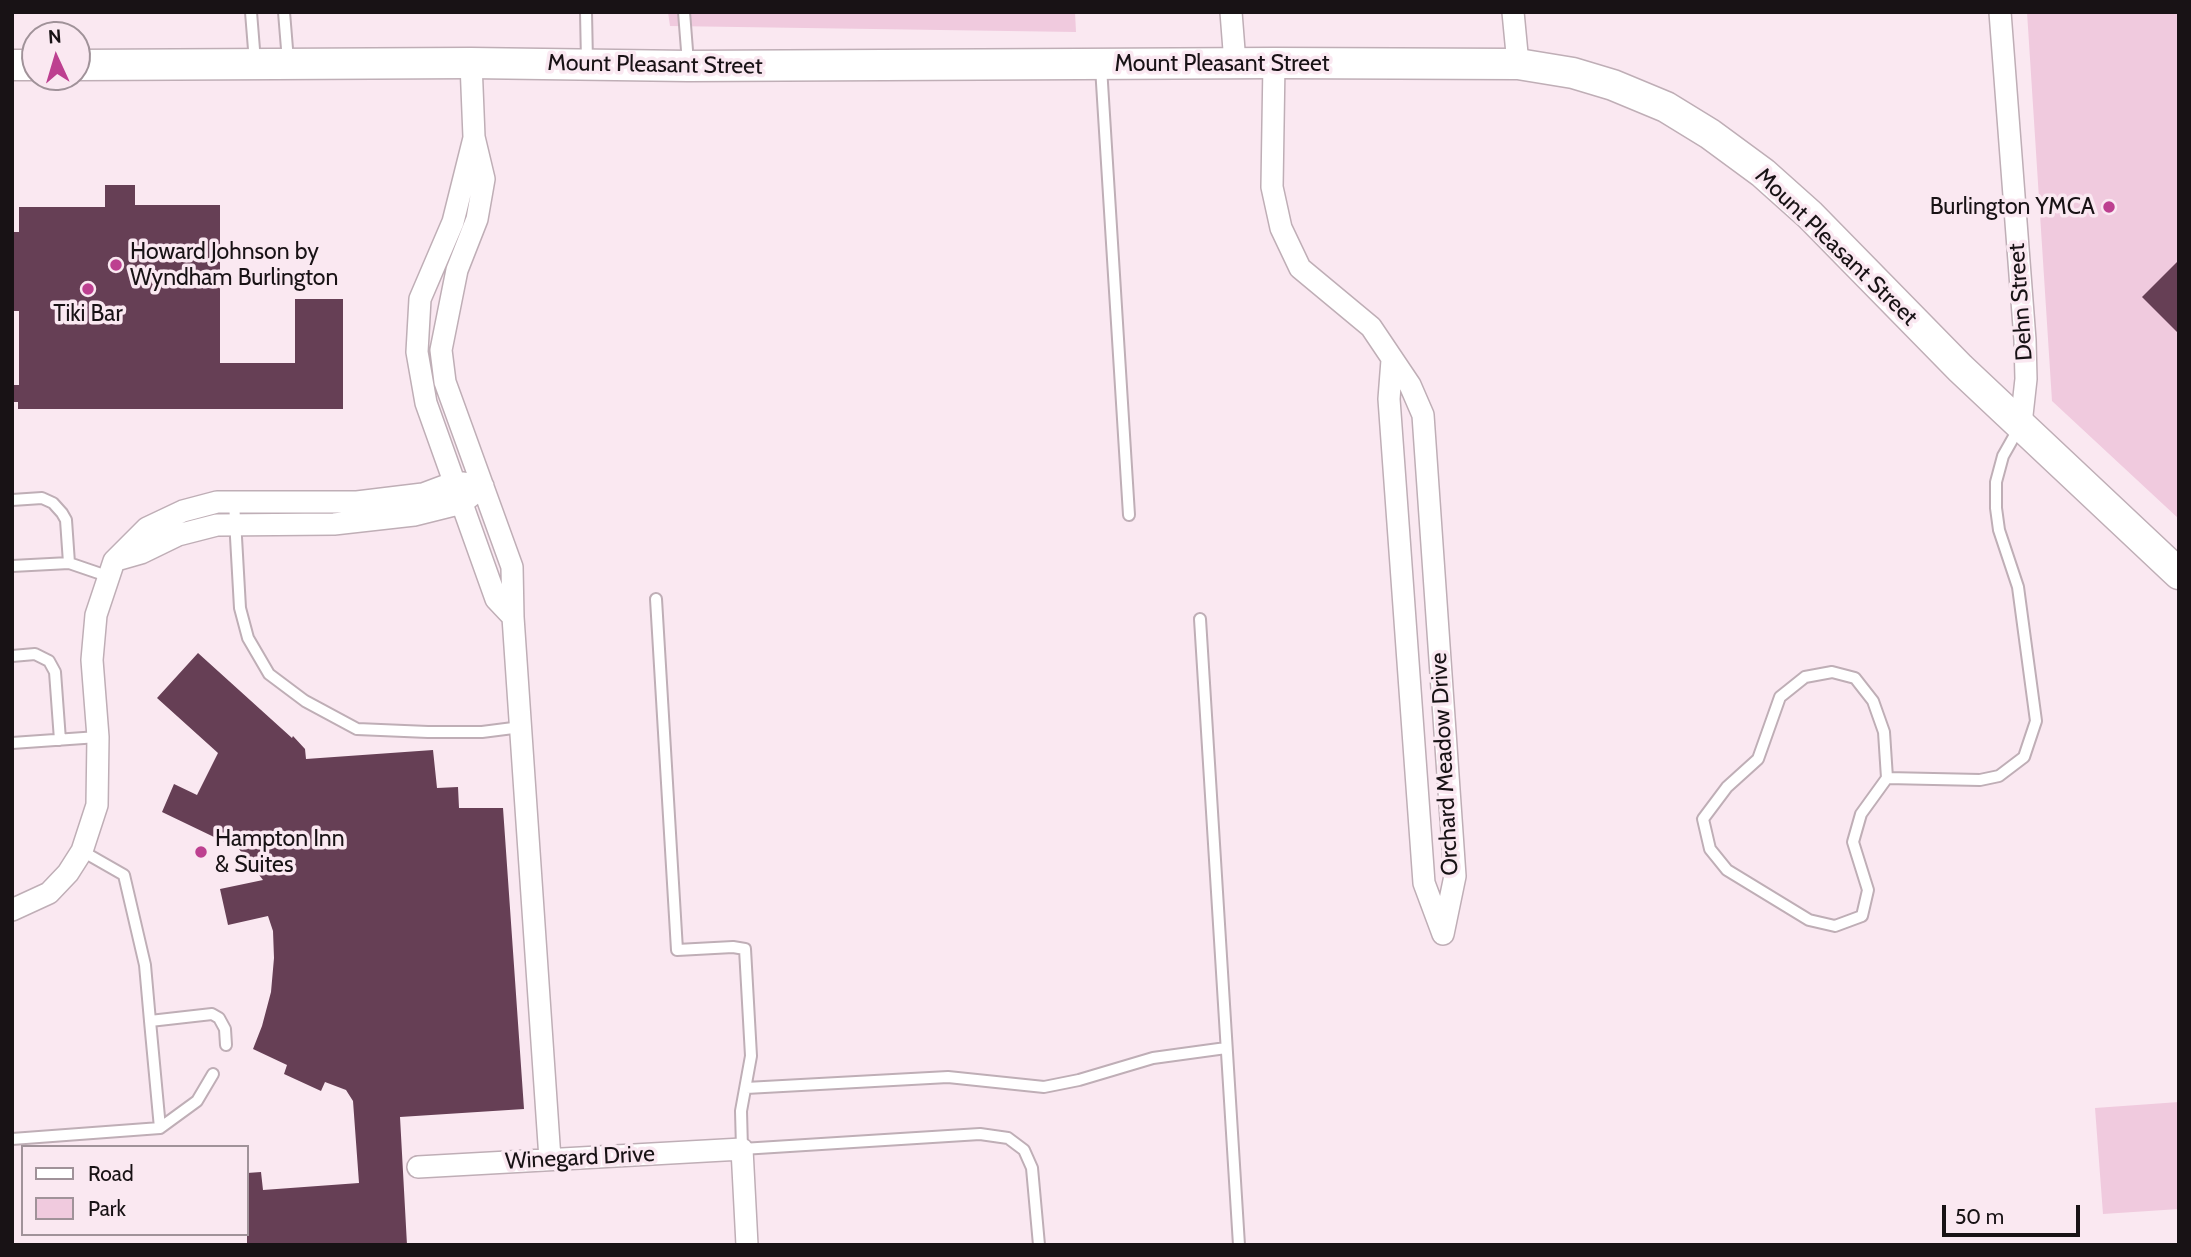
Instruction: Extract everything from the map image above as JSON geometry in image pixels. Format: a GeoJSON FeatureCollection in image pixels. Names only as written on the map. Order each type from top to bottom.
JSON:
{"type":"FeatureCollection","features":[{"type":"Feature","properties":{"kind":"main road","name":"Mount Pleasant Street"},"geometry":{"type":"LineString","coordinates":[[91,65],[1518,64],[1573,74],[1613,85],[1665,107],[1710,134],[1763,173],[1810,215],[1960,368],[2179,574]]}},
{"type":"Feature","properties":{"kind":"street"},"geometry":{"type":"LineString","coordinates":[[1231,12],[1235,63]]}},
{"type":"Feature","properties":{"kind":"street"},"geometry":{"type":"LineString","coordinates":[[1513,12],[1518,64]]}},
{"type":"Feature","properties":{"kind":"street","name":"Dehn Street"},"geometry":{"type":"LineString","coordinates":[[2000,12],[2025,340],[2026,379],[2021,424]]}},
{"type":"Feature","properties":{"kind":"street"},"geometry":{"type":"LineString","coordinates":[[471,63],[474,138],[484,179],[477,219],[457,270],[441,350],[445,382],[512,568],[520,727],[550,1159]]}},
{"type":"Feature","properties":{"kind":"street","name":"Orchard Meadow Drive"},"geometry":{"type":"LineString","coordinates":[[1274,63],[1272,187],[1280,228],[1300,268],[1371,327],[1410,385],[1423,415],[1455,876],[1443,934],[1424,883],[1389,399],[1392,360]]}},
{"type":"Feature","properties":{"kind":"street"},"geometry":{"type":"LineString","coordinates":[[474,138],[453,222],[420,299],[417,352],[426,403],[496,599],[513,617]]}},
{"type":"Feature","properties":{"kind":"street"},"geometry":{"type":"LineString","coordinates":[[12,910],[49,893],[68,873],[82,850],[97,806],[98,737],[92,660],[96,615],[112,569],[147,528],[183,511],[217,502],[383,500],[423,494],[454,482],[483,486]]}},
{"type":"Feature","properties":{"kind":"street"},"geometry":{"type":"LineString","coordinates":[[112,569],[178,535],[217,525],[334,524],[414,515],[462,503],[483,486]]}},
{"type":"Feature","properties":{"kind":"street"},"geometry":{"type":"LineString","coordinates":[[743,1149],[747,1245]]}},
{"type":"Feature","properties":{"kind":"street","name":"Winegard Drive"},"geometry":{"type":"LineString","coordinates":[[418,1167],[743,1149]]}},
{"type":"Feature","properties":{"kind":"lane"},"geometry":{"type":"LineString","coordinates":[[251,12],[255,64]]}},
{"type":"Feature","properties":{"kind":"lane"},"geometry":{"type":"LineString","coordinates":[[284,12],[288,64]]}},
{"type":"Feature","properties":{"kind":"lane"},"geometry":{"type":"LineString","coordinates":[[586,12],[587,65]]}},
{"type":"Feature","properties":{"kind":"lane"},"geometry":{"type":"LineString","coordinates":[[684,12],[688,66]]}},
{"type":"Feature","properties":{"kind":"lane"},"geometry":{"type":"LineString","coordinates":[[1101,65],[1129,515]]}},
{"type":"Feature","properties":{"kind":"lane"},"geometry":{"type":"LineString","coordinates":[[1887,778],[1980,780],[1999,776],[2024,757],[2036,721],[2018,587],[1999,530],[1996,508],[1996,482],[2003,456],[2021,424]]}},
{"type":"Feature","properties":{"kind":"lane"},"geometry":{"type":"LineString","coordinates":[[12,500],[42,498],[53,503],[66,520],[69,563]]}},
{"type":"Feature","properties":{"kind":"lane"},"geometry":{"type":"LineString","coordinates":[[234,502],[240,608],[248,638],[269,674],[305,701],[358,729],[482,732],[520,727]]}},
{"type":"Feature","properties":{"kind":"lane"},"geometry":{"type":"LineString","coordinates":[[12,566],[69,563],[112,569]]}},
{"type":"Feature","properties":{"kind":"lane"},"geometry":{"type":"LineString","coordinates":[[656,599],[677,950],[733,947],[746,949],[751,1056],[741,1111],[743,1149],[980,1134],[1008,1138],[1024,1150],[1032,1168],[1039,1245]]}},
{"type":"Feature","properties":{"kind":"lane"},"geometry":{"type":"LineString","coordinates":[[1200,619],[1239,1245]]}},
{"type":"Feature","properties":{"kind":"lane"},"geometry":{"type":"LineString","coordinates":[[12,656],[35,654],[49,661],[55,672],[60,740]]}},
{"type":"Feature","properties":{"kind":"lane"},"geometry":{"type":"LineString","coordinates":[[1832,672],[1855,678],[1873,701],[1884,732],[1887,778],[1861,814],[1853,842],[1868,890],[1861,916],[1835,926],[1809,919],[1727,870],[1710,849],[1703,819],[1727,787],[1758,759],[1780,697],[1805,677],[1832,672]]}},
{"type":"Feature","properties":{"kind":"lane"},"geometry":{"type":"LineString","coordinates":[[12,743],[98,737]]}},
{"type":"Feature","properties":{"kind":"lane"},"geometry":{"type":"LineString","coordinates":[[82,850],[124,874],[145,965],[160,1128]]}},
{"type":"Feature","properties":{"kind":"lane"},"geometry":{"type":"LineString","coordinates":[[150,1021],[212,1014],[219,1018],[225,1029],[226,1045]]}},
{"type":"Feature","properties":{"kind":"lane"},"geometry":{"type":"LineString","coordinates":[[746,1088],[948,1077],[1044,1087],[1079,1080],[1153,1058],[1226,1048]]}},
{"type":"Feature","properties":{"kind":"lane"},"geometry":{"type":"LineString","coordinates":[[12,1139],[160,1128],[197,1101],[213,1074]]}},
{"type":"Feature","properties":{"kind":"green space"},"geometry":{"type":"Polygon","coordinates":[[[668,12],[1075,12],[1076,32],[670,26],[668,12]]]}},
{"type":"Feature","properties":{"kind":"green space","name":"Burlington YMCA"},"geometry":{"type":"Polygon","coordinates":[[[2027,12],[2179,12],[2179,519],[2052,401],[2027,12]]]}},
{"type":"Feature","properties":{"kind":"green space"},"geometry":{"type":"Polygon","coordinates":[[[2179,1102],[2179,1209],[2103,1214],[2095,1108],[2179,1102]]]}},
{"type":"Feature","properties":{"kind":"building","name":"Howard Johnson by Wyndham Burlington"},"geometry":{"type":"Polygon","coordinates":[[[105,185],[135,185],[135,205],[220,205],[220,363],[295,363],[295,299],[343,299],[343,409],[18,409],[18,402],[12,402],[12,385],[19,385],[19,311],[12,311],[12,232],[19,232],[19,207],[105,207],[105,185]]]}},
{"type":"Feature","properties":{"kind":"building"},"geometry":{"type":"Polygon","coordinates":[[[2179,260],[2179,334],[2142,297],[2179,260]]]}},
{"type":"Feature","properties":{"kind":"building"},"geometry":{"type":"Polygon","coordinates":[[[198,653],[292,738],[293,736],[305,749],[306,759],[433,750],[437,788],[458,787],[459,808],[503,808],[524,1109],[400,1117],[407,1245],[247,1245],[248,1173],[261,1172],[263,1190],[359,1183],[353,1101],[346,1090],[325,1082],[321,1091],[284,1074],[287,1065],[253,1049],[271,992],[273,931],[268,916],[228,925],[220,889],[263,880],[239,849],[162,812],[174,784],[197,795],[218,753],[157,698],[198,653]]]}},
{"type":"Feature","properties":{"kind":"place","name":"Burlington YMCA"},"geometry":{"type":"Point","coordinates":[2109,207]}},
{"type":"Feature","properties":{"kind":"place","name":"Howard Johnson by Wyndham Burlington"},"geometry":{"type":"Point","coordinates":[116,265]}},
{"type":"Feature","properties":{"kind":"place","name":"Tiki Bar"},"geometry":{"type":"Point","coordinates":[88,289]}},
{"type":"Feature","properties":{"kind":"place","name":"Hampton Inn & Suites"},"geometry":{"type":"Point","coordinates":[201,852]}}]}
